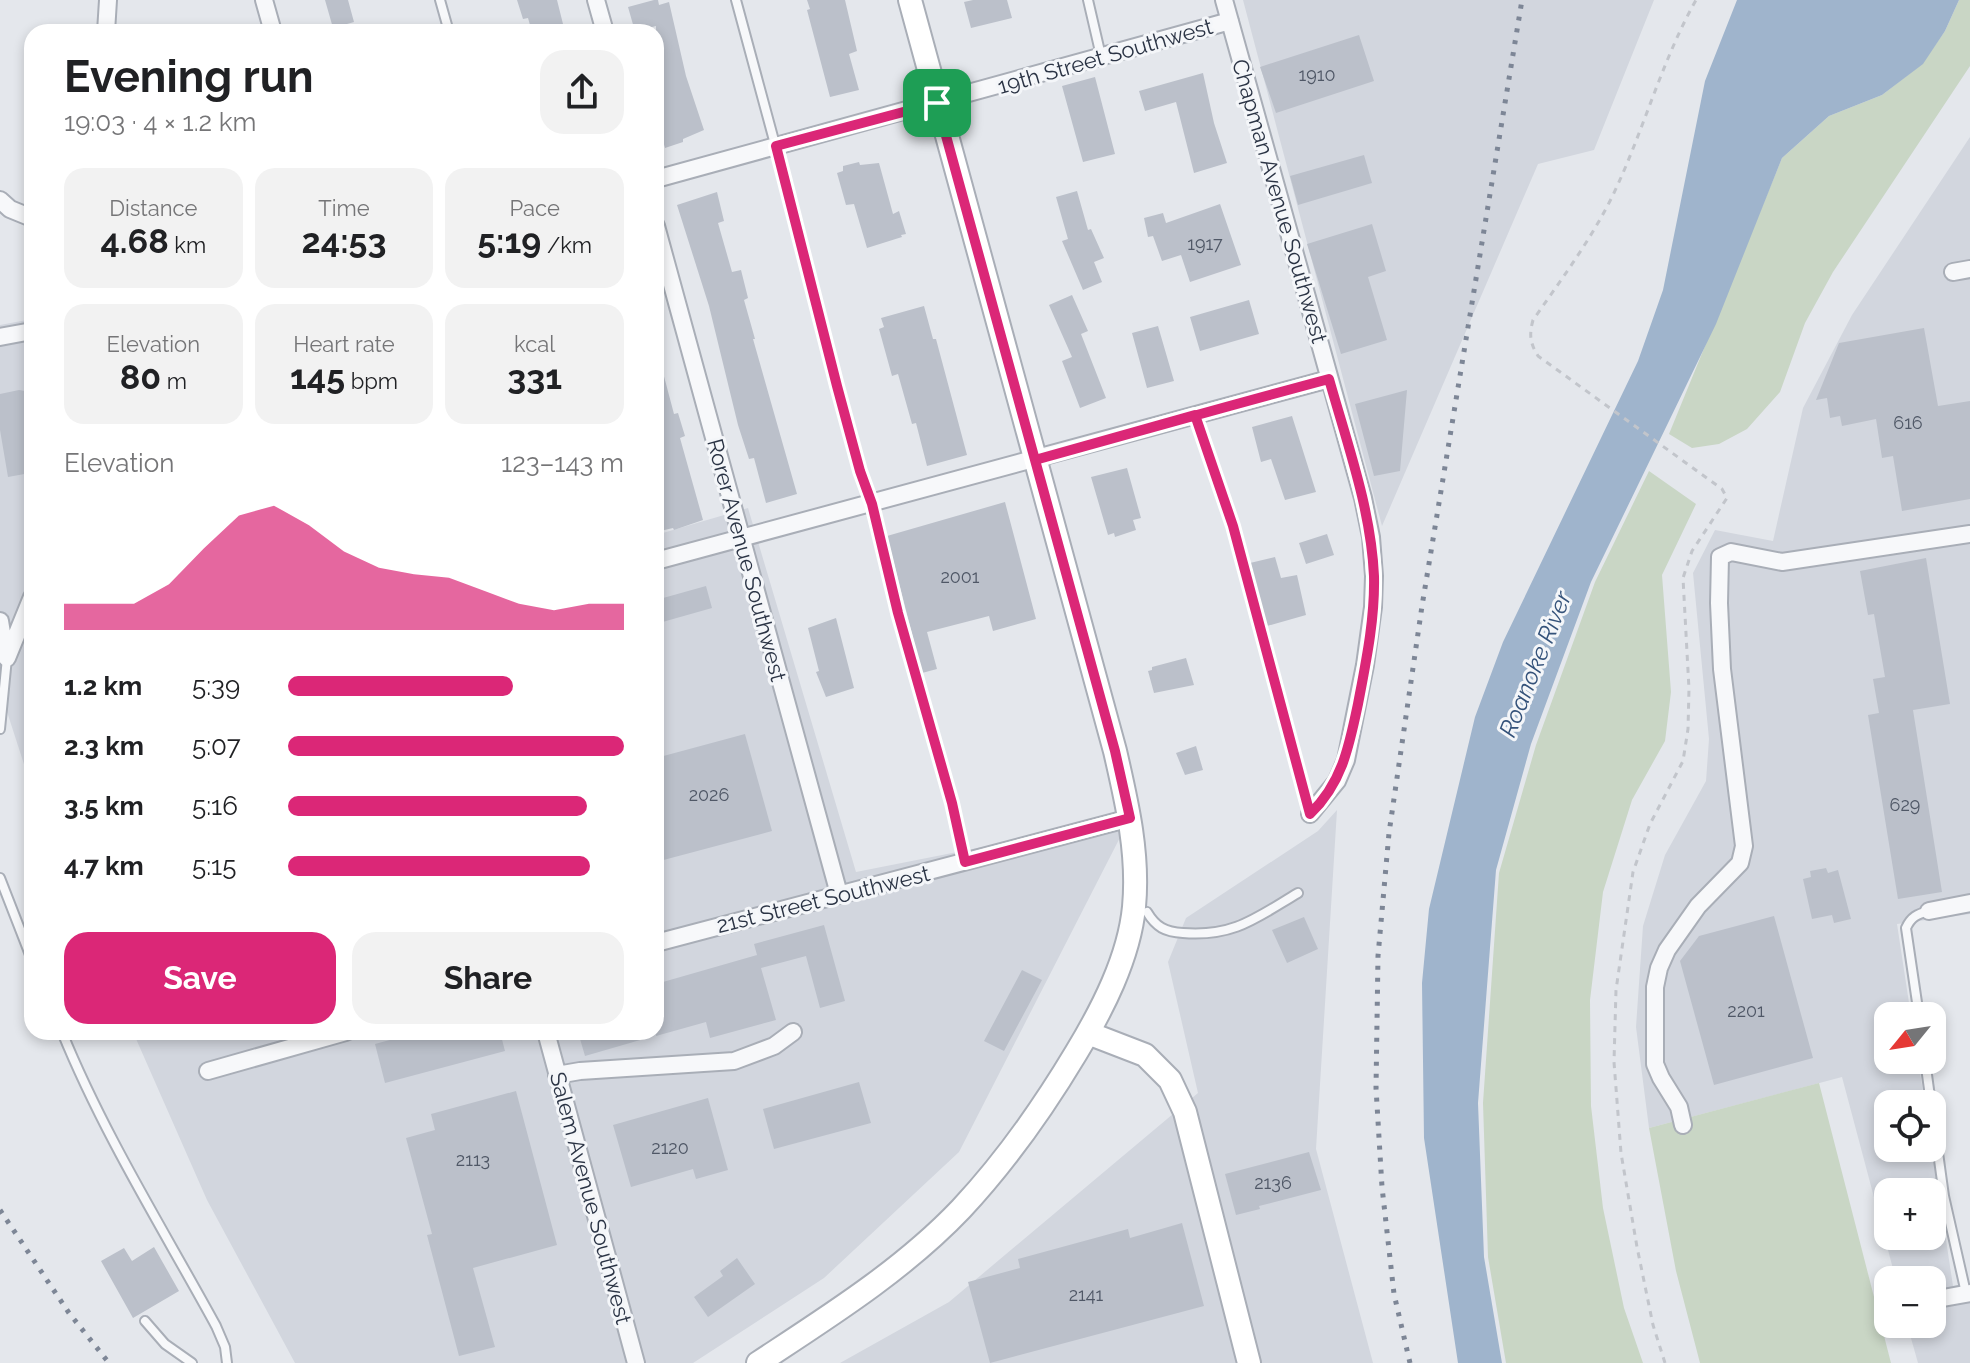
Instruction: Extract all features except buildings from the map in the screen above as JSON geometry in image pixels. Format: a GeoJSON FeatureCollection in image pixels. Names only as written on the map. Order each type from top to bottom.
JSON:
{"type":"FeatureCollection","features":[{"type":"Feature","properties":{"kind":"main road"},"geometry":{"type":"LineString","coordinates":[[758,1363],[881,1278],[960,1210],[1028,1128],[1088,1033],[1141,911],[1130,818],[1115,751],[910,0]]}},
{"type":"Feature","properties":{"kind":"main road"},"geometry":{"type":"LineString","coordinates":[[1088,1033],[1145,1055],[1170,1080],[1185,1112],[1249,1363]]}},
{"type":"Feature","properties":{"kind":"street"},"geometry":{"type":"LineString","coordinates":[[106,24],[108,0]]}},
{"type":"Feature","properties":{"kind":"street"},"geometry":{"type":"LineString","coordinates":[[264,0],[271,24]]}},
{"type":"Feature","properties":{"kind":"street"},"geometry":{"type":"LineString","coordinates":[[596,0],[603,24]]}},
{"type":"Feature","properties":{"kind":"street","name":"Chapman Avenue Southwest"},"geometry":{"type":"LineString","coordinates":[[1224,0],[1363,498],[1371,537],[1373,607],[1346,760],[1337,781],[1310,814]]}},
{"type":"Feature","properties":{"kind":"street","name":"19th Street Southwest"},"geometry":{"type":"LineString","coordinates":[[664,177],[1230,21]]}},
{"type":"Feature","properties":{"kind":"street"},"geometry":{"type":"LineString","coordinates":[[0,200],[10,209],[24,215]]}},
{"type":"Feature","properties":{"kind":"street","name":"Rorer Avenue Southwest"},"geometry":{"type":"LineString","coordinates":[[664,256],[839,894]]}},
{"type":"Feature","properties":{"kind":"street"},"geometry":{"type":"LineString","coordinates":[[1953,272],[1970,269]]}},
{"type":"Feature","properties":{"kind":"street"},"geometry":{"type":"LineString","coordinates":[[0,337],[24,332]]}},
{"type":"Feature","properties":{"kind":"street"},"geometry":{"type":"LineString","coordinates":[[664,559],[1329,379]]}},
{"type":"Feature","properties":{"kind":"street"},"geometry":{"type":"LineString","coordinates":[[1683,1125],[1679,1107],[1655,1064],[1655,987],[1659,968],[1667,950],[1698,906],[1740,863],[1744,853],[1722,669],[1720,557],[1731,552],[1782,562],[1970,534]]}},
{"type":"Feature","properties":{"kind":"street"},"geometry":{"type":"LineString","coordinates":[[7,658],[24,617]]}},
{"type":"Feature","properties":{"kind":"street"},"geometry":{"type":"LineString","coordinates":[[0,621],[7,658]]}},
{"type":"Feature","properties":{"kind":"street","name":"21st Street Southwest"},"geometry":{"type":"LineString","coordinates":[[664,941],[1130,818]]}},
{"type":"Feature","properties":{"kind":"street"},"geometry":{"type":"LineString","coordinates":[[1929,911],[1970,903]]}},
{"type":"Feature","properties":{"kind":"street"},"geometry":{"type":"LineString","coordinates":[[557,1075],[734,1061],[765,1050],[793,1032]]}},
{"type":"Feature","properties":{"kind":"street"},"geometry":{"type":"LineString","coordinates":[[208,1071],[318,1040]]}},
{"type":"Feature","properties":{"kind":"street","name":"Salem Avenue Southwest"},"geometry":{"type":"LineString","coordinates":[[548,1040],[636,1363]]}},
{"type":"Feature","properties":{"kind":"street"},"geometry":{"type":"LineString","coordinates":[[1946,1297],[1968,1293]]}},
{"type":"Feature","properties":{"kind":"lane"},"geometry":{"type":"LineString","coordinates":[[440,0],[447,24]]}},
{"type":"Feature","properties":{"kind":"lane"},"geometry":{"type":"LineString","coordinates":[[736,0],[837,386],[872,504],[898,613],[952,803],[965,862]]}},
{"type":"Feature","properties":{"kind":"lane"},"geometry":{"type":"LineString","coordinates":[[1088,0],[1101,57]]}},
{"type":"Feature","properties":{"kind":"lane"},"geometry":{"type":"LineString","coordinates":[[1195,415],[1233,526],[1310,814]]}},
{"type":"Feature","properties":{"kind":"lane"},"geometry":{"type":"LineString","coordinates":[[0,729],[7,658]]}},
{"type":"Feature","properties":{"kind":"lane"},"geometry":{"type":"LineString","coordinates":[[0,878],[24,940]]}},
{"type":"Feature","properties":{"kind":"lane"},"geometry":{"type":"LineString","coordinates":[[1141,911],[1163,930],[1202,935],[1227,932],[1251,922],[1298,893]]}},
{"type":"Feature","properties":{"kind":"lane"},"geometry":{"type":"LineString","coordinates":[[1917,1002],[1906,928],[1910,919],[1929,911]]}},
{"type":"Feature","properties":{"kind":"lane"},"geometry":{"type":"LineString","coordinates":[[65,1040],[114,1145],[216,1326],[225,1347],[227,1363]]}},
{"type":"Feature","properties":{"kind":"lane"},"geometry":{"type":"LineString","coordinates":[[1939,1162],[1944,1196],[1968,1293]]}},
{"type":"Feature","properties":{"kind":"lane"},"geometry":{"type":"LineString","coordinates":[[145,1321],[165,1344],[192,1363]]}},
{"type":"Feature","properties":{"kind":"path"},"geometry":{"type":"LineString","coordinates":[[1665,1363],[1653,1325],[1621,1153],[1614,1062],[1616,990],[1633,872],[1650,824],[1683,761],[1685,750],[1689,689],[1683,578],[1692,551],[1726,502],[1726,494],[1549,364],[1532,346],[1530,334],[1533,320],[1586,243],[1611,197],[1635,144],[1678,31],[1696,0]]}},
{"type":"Feature","properties":{"kind":"shaded area"},"geometry":{"type":"Polygon","coordinates":[[[1243,0],[1654,0],[1594,150],[1538,164],[1382,526],[1243,0]]]}},
{"type":"Feature","properties":{"kind":"shaded area"},"geometry":{"type":"Polygon","coordinates":[[[1970,137],[1970,914],[1897,924],[1909,1002],[1874,1002],[1874,1074],[1920,1074],[1923,1090],[1874,1090],[1874,1162],[1934,1162],[1937,1178],[1874,1178],[1874,1197],[1842,1077],[1649,1128],[1636,1027],[1643,926],[1665,855],[1706,781],[1709,739],[1693,573],[1715,530],[1773,541],[1803,408],[1852,315],[1970,137]]]}},
{"type":"Feature","properties":{"kind":"shaded area"},"geometry":{"type":"Polygon","coordinates":[[[24,320],[24,764],[0,690],[0,325],[24,320]]]}},
{"type":"Feature","properties":{"kind":"shaded area"},"geometry":{"type":"Polygon","coordinates":[[[748,508],[856,872],[1130,818],[959,1152],[824,1278],[693,1363],[295,1363],[207,1200],[137,1040],[664,1040],[664,533],[748,508]]]}},
{"type":"Feature","properties":{"kind":"shaded area"},"geometry":{"type":"Polygon","coordinates":[[[1337,810],[1316,1149],[1373,1363],[840,1363],[949,1302],[1198,1093],[1168,962],[1186,918],[1318,831],[1337,810]]]}},
{"type":"Feature","properties":{"kind":"shaded area"},"geometry":{"type":"Polygon","coordinates":[[[1946,1240],[1953,1286],[1970,1283],[1970,1363],[1918,1363],[1911,1338],[1946,1338],[1946,1266],[1892,1266],[1888,1250],[1946,1250],[1946,1240]]]}},
{"type":"Feature","properties":{"kind":"green space"},"geometry":{"type":"Polygon","coordinates":[[[1959,0],[1970,0],[1970,66],[1833,272],[1805,323],[1780,392],[1747,429],[1719,444],[1692,448],[1669,434],[1782,158],[1829,116],[1882,95],[1922,64],[1945,31],[1959,0]]]}},
{"type":"Feature","properties":{"kind":"green space"},"geometry":{"type":"Polygon","coordinates":[[[1649,471],[1696,504],[1662,575],[1671,692],[1665,741],[1632,800],[1603,892],[1590,1000],[1591,1106],[1603,1208],[1624,1308],[1643,1363],[1506,1363],[1488,1257],[1483,1103],[1499,873],[1536,745],[1595,582],[1649,471]]]}},
{"type":"Feature","properties":{"kind":"green space"},"geometry":{"type":"Polygon","coordinates":[[[1819,1083],[1874,1297],[1874,1338],[1885,1338],[1891,1363],[1700,1363],[1676,1271],[1649,1128],[1819,1083]]]}},
{"type":"Feature","properties":{"kind":"water","name":"Roanoke River"},"geometry":{"type":"Polygon","coordinates":[[[1737,0],[1959,0],[1945,31],[1923,64],[1882,95],[1829,116],[1782,158],[1716,324],[1591,582],[1531,744],[1496,870],[1478,1103],[1484,1257],[1502,1363],[1458,1363],[1424,1138],[1422,983],[1429,909],[1475,717],[1503,642],[1638,361],[1663,290],[1705,81],[1737,0]]]}},
{"type":"Feature","properties":{"kind":"railway"},"geometry":{"type":"LineString","coordinates":[[1410,1363],[1394,1294],[1382,1187],[1376,1088],[1378,956],[1389,833],[1422,606],[1522,0]]}},
{"type":"Feature","properties":{"kind":"railway"},"geometry":{"type":"LineString","coordinates":[[0,1210],[69,1313],[109,1363]]}},
{"type":"Feature","properties":{"kind":"route"},"geometry":{"type":"LineString","coordinates":[[937,103],[776,146],[837,386],[952,803],[965,862],[1130,818],[1115,751],[1035,460],[1195,415],[1233,526],[1310,814],[1337,781],[1346,760],[1373,607],[1371,537],[1329,379],[1195,415],[1115,438],[1035,460],[937,103]]}}]}
